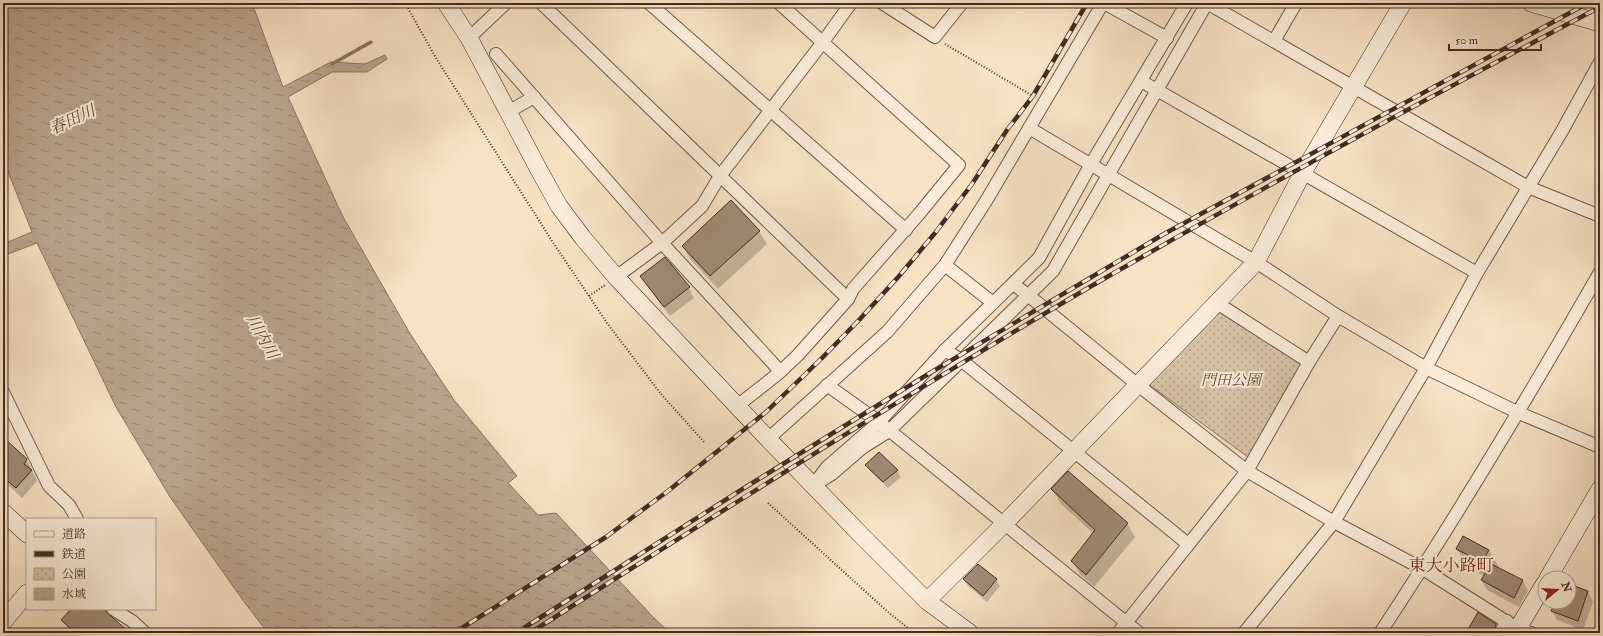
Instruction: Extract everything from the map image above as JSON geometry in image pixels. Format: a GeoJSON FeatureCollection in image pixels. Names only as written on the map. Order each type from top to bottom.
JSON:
{"type":"FeatureCollection","features":[{"type":"Feature","properties":{"kind":"street"},"geometry":{"type":"LineString","coordinates":[[446,3],[468,38],[559,206],[583,238],[616,277],[768,439],[927,601],[970,633]]}},
{"type":"Feature","properties":{"kind":"street"},"geometry":{"type":"LineString","coordinates":[[468,38],[506,3]]}},
{"type":"Feature","properties":{"kind":"street"},"geometry":{"type":"LineString","coordinates":[[541,3],[848,299]]}},
{"type":"Feature","properties":{"kind":"street"},"geometry":{"type":"LineString","coordinates":[[649,3],[906,230]]}},
{"type":"Feature","properties":{"kind":"street"},"geometry":{"type":"LineString","coordinates":[[737,406],[798,355],[848,299],[853,289],[906,230],[959,165],[779,3]]}},
{"type":"Feature","properties":{"kind":"street"},"geometry":{"type":"LineString","coordinates":[[616,277],[662,243],[702,206],[720,176],[771,111],[851,3]]}},
{"type":"Feature","properties":{"kind":"street"},"geometry":{"type":"LineString","coordinates":[[882,3],[935,37],[962,3]]}},
{"type":"Feature","properties":{"kind":"street"},"geometry":{"type":"LineString","coordinates":[[768,439],[887,332],[944,265],[986,201],[1104,3],[1167,38]]}},
{"type":"Feature","properties":{"kind":"street"},"geometry":{"type":"LineString","coordinates":[[814,485],[827,467],[879,422],[945,350],[1039,258],[1091,164],[1187,3]]}},
{"type":"Feature","properties":{"kind":"street"},"geometry":{"type":"LineString","coordinates":[[814,485],[832,474],[862,448],[889,431],[1052,271],[1207,3],[1528,187],[1600,216]]}},
{"type":"Feature","properties":{"kind":"street"},"geometry":{"type":"LineString","coordinates":[[1274,41],[1296,3]]}},
{"type":"Feature","properties":{"kind":"street"},"geometry":{"type":"LineString","coordinates":[[927,601],[1138,386],[1256,262],[1302,174],[1403,3]]}},
{"type":"Feature","properties":{"kind":"street"},"geometry":{"type":"LineString","coordinates":[[1531,3],[1600,23]]}},
{"type":"Feature","properties":{"kind":"street"},"geometry":{"type":"LineString","coordinates":[[496,54],[662,243],[780,371]]}},
{"type":"Feature","properties":{"kind":"street"},"geometry":{"type":"LineString","coordinates":[[1244,633],[1334,522],[1426,368],[1477,273],[1562,131],[1600,62]]}},
{"type":"Feature","properties":{"kind":"street"},"geometry":{"type":"LineString","coordinates":[[1141,81],[1477,273]]}},
{"type":"Feature","properties":{"kind":"street"},"geometry":{"type":"LineString","coordinates":[[508,112],[534,97]]}},
{"type":"Feature","properties":{"kind":"street"},"geometry":{"type":"LineString","coordinates":[[1029,128],[1256,262],[1338,316],[1426,368],[1519,413],[1600,448]]}},
{"type":"Feature","properties":{"kind":"street"},"geometry":{"type":"LineString","coordinates":[[944,265],[993,303]]}},
{"type":"Feature","properties":{"kind":"street"},"geometry":{"type":"LineString","coordinates":[[1380,633],[1423,568],[1519,413],[1600,272]]}},
{"type":"Feature","properties":{"kind":"street"},"geometry":{"type":"LineString","coordinates":[[1013,284],[1138,386],[1247,472],[1334,522],[1423,568],[1518,629]]}},
{"type":"Feature","properties":{"kind":"street"},"geometry":{"type":"LineString","coordinates":[[1217,303],[1309,362]]}},
{"type":"Feature","properties":{"kind":"street"},"geometry":{"type":"LineString","coordinates":[[1118,633],[1247,472],[1309,362],[1338,316]]}},
{"type":"Feature","properties":{"kind":"street"},"geometry":{"type":"LineString","coordinates":[[945,350],[961,360],[1188,544]]}},
{"type":"Feature","properties":{"kind":"street"},"geometry":{"type":"LineString","coordinates":[[827,385],[879,422],[1139,633]]}},
{"type":"Feature","properties":{"kind":"street"},"geometry":{"type":"LineString","coordinates":[[3,392],[49,486],[68,505],[76,518]]}},
{"type":"Feature","properties":{"kind":"street"},"geometry":{"type":"LineString","coordinates":[[1553,570],[1600,489]]}},
{"type":"Feature","properties":{"kind":"street"},"geometry":{"type":"LineString","coordinates":[[3,512],[26,533]]}},
{"type":"Feature","properties":{"kind":"street"},"geometry":{"type":"LineString","coordinates":[[3,622],[26,594]]}},
{"type":"Feature","properties":{"kind":"street"},"geometry":{"type":"LineString","coordinates":[[1500,633],[1518,629],[1537,597]]}},
{"type":"Feature","properties":{"kind":"street"},"geometry":{"type":"LineString","coordinates":[[115,610],[132,621],[145,633]]}},
{"type":"Feature","properties":{"kind":"path"},"geometry":{"type":"LineString","coordinates":[[405,3],[444,72],[606,323],[661,394],[705,443]]}},
{"type":"Feature","properties":{"kind":"path"},"geometry":{"type":"LineString","coordinates":[[935,37],[1033,96],[1034,104]]}},
{"type":"Feature","properties":{"kind":"path"},"geometry":{"type":"LineString","coordinates":[[589,296],[616,277]]}},
{"type":"Feature","properties":{"kind":"path"},"geometry":{"type":"LineString","coordinates":[[768,503],[888,612],[914,633]]}},
{"type":"Feature","properties":{"kind":"green space","name":"門田公園"},"geometry":{"type":"Polygon","coordinates":[[[1219,311],[1302,362],[1248,457],[1148,384],[1219,311]]]}},
{"type":"Feature","properties":{"kind":"water"},"geometry":{"type":"Polygon","coordinates":[[[3,3],[252,3],[283,87],[331,62],[365,64],[385,55],[387,59],[367,72],[332,72],[288,97],[342,215],[409,332],[454,400],[517,476],[508,483],[538,515],[556,513],[653,617],[670,633],[268,633],[242,599],[170,497],[116,407],[37,243],[3,256],[3,244],[32,232],[3,159],[3,3]]]}},
{"type":"Feature","properties":{"kind":"building"},"geometry":{"type":"Polygon","coordinates":[[[731,200],[760,231],[710,276],[682,246],[731,200]]]}},
{"type":"Feature","properties":{"kind":"building"},"geometry":{"type":"Polygon","coordinates":[[[665,257],[690,287],[664,307],[640,276],[665,257]]]}},
{"type":"Feature","properties":{"kind":"building"},"geometry":{"type":"Polygon","coordinates":[[[3,437],[27,459],[24,464],[32,470],[16,488],[3,477],[3,437]]]}},
{"type":"Feature","properties":{"kind":"building"},"geometry":{"type":"Polygon","coordinates":[[[879,452],[898,470],[883,482],[865,465],[879,452]]]}},
{"type":"Feature","properties":{"kind":"building"},"geometry":{"type":"Polygon","coordinates":[[[1068,471],[1128,523],[1086,575],[1071,561],[1095,530],[1051,489],[1068,471]]]}},
{"type":"Feature","properties":{"kind":"building"},"geometry":{"type":"Polygon","coordinates":[[[1463,536],[1489,550],[1482,562],[1456,549],[1463,536]]]}},
{"type":"Feature","properties":{"kind":"building"},"geometry":{"type":"Polygon","coordinates":[[[978,564],[997,579],[983,596],[963,579],[978,564]]]}},
{"type":"Feature","properties":{"kind":"building"},"geometry":{"type":"Polygon","coordinates":[[[1491,564],[1523,580],[1514,598],[1481,580],[1491,564]]]}},
{"type":"Feature","properties":{"kind":"building"},"geometry":{"type":"Polygon","coordinates":[[[1577,587],[1588,591],[1578,621],[1551,611],[1577,610],[1577,587]]]}},
{"type":"Feature","properties":{"kind":"building"},"geometry":{"type":"Polygon","coordinates":[[[70,610],[104,610],[130,633],[76,633],[61,620],[70,610]]]}},
{"type":"Feature","properties":{"kind":"building"},"geometry":{"type":"Polygon","coordinates":[[[1478,612],[1496,624],[1493,633],[1466,633],[1478,612]]]}},
{"type":"Feature","properties":{"kind":"waterway"},"geometry":{"type":"LineString","coordinates":[[332,64],[371,42]]}},
{"type":"Feature","properties":{"kind":"railway"},"geometry":{"type":"LineString","coordinates":[[454,633],[606,537],[668,491],[766,412],[822,358],[900,275],[935,233],[972,184],[1007,130],[1033,96],[1087,3]]}},
{"type":"Feature","properties":{"kind":"railway"},"geometry":{"type":"LineString","coordinates":[[516,633],[741,490],[925,376],[1164,234],[1588,3]]}},
{"type":"Feature","properties":{"kind":"railway"},"geometry":{"type":"LineString","coordinates":[[530,633],[801,462],[1076,295],[1336,148],[1600,7]]}},
{"type":"Feature","properties":{"kind":"district","name":"東大小路町"},"geometry":{"type":"Point","coordinates":[1451,565]}},
{"type":"Feature","properties":{"kind":"water label","name":"春田川"},"geometry":{"type":"Point","coordinates":[72,119]}},
{"type":"Feature","properties":{"kind":"water label","name":"川内川"},"geometry":{"type":"Point","coordinates":[263,336]}}]}
